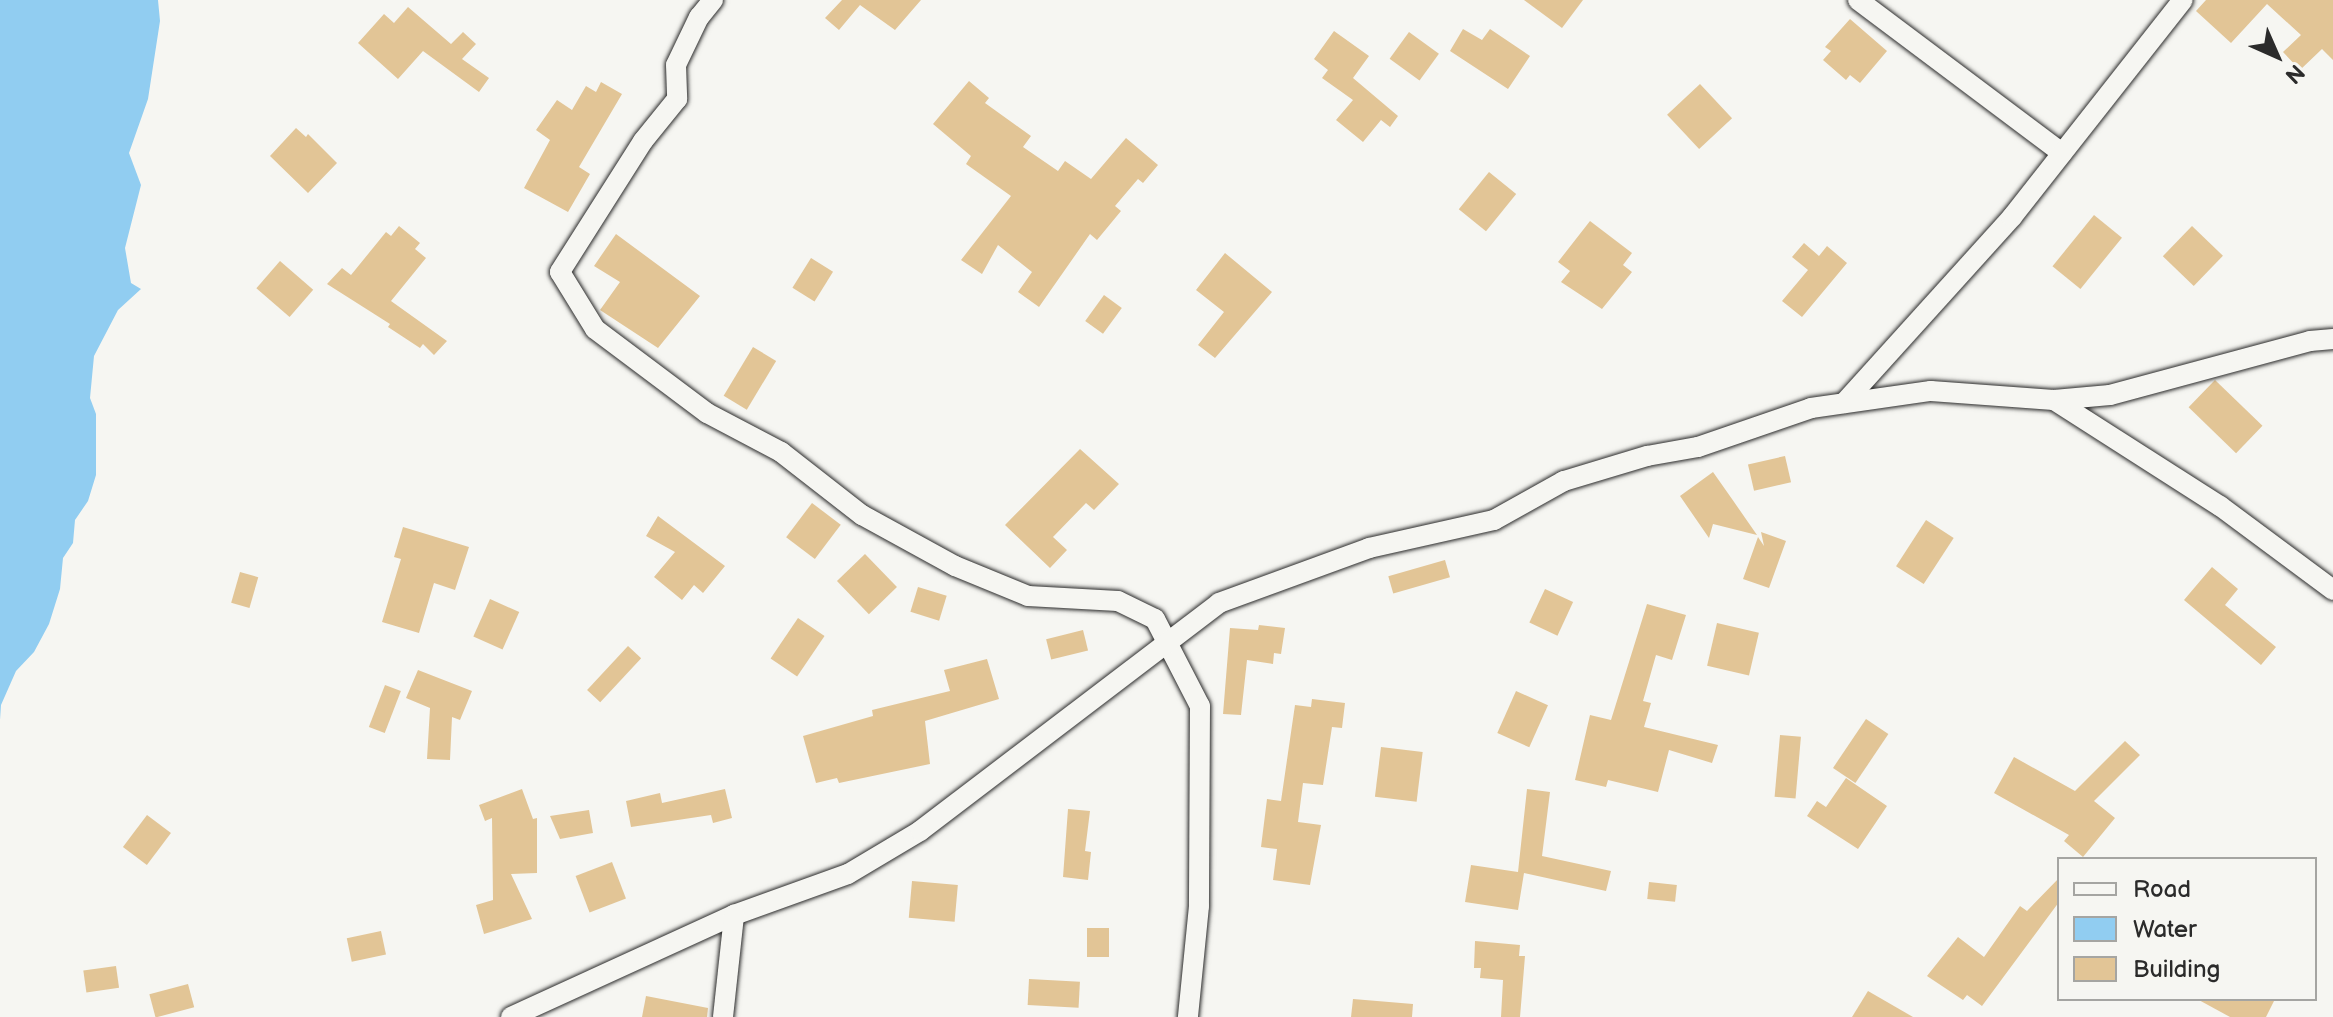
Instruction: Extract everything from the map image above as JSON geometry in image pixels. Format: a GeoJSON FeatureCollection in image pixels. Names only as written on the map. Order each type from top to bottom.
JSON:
{"type":"FeatureCollection","features":[{"type":"Feature","properties":{"kind":"street"},"geometry":{"type":"LineString","coordinates":[[713,0],[699,17],[676,65],[677,99],[643,141],[560,272],[595,329],[707,413],[781,452],[862,515],[955,566],[1028,596],[1118,601],[1155,619],[1200,706],[1199,906],[1188,1017]]}},
{"type":"Feature","properties":{"kind":"street"},"geometry":{"type":"LineString","coordinates":[[1858,0],[2062,153]]}},
{"type":"Feature","properties":{"kind":"street"},"geometry":{"type":"LineString","coordinates":[[1844,403],[2012,217],[2183,0]]}},
{"type":"Feature","properties":{"kind":"street"},"geometry":{"type":"LineString","coordinates":[[511,1017],[734,915],[848,874],[920,831],[1219,603],[1369,548],[1494,520],[1564,481],[1647,456],[1698,447],[1811,408],[1931,391],[2054,400],[2110,395],[2310,341],[2333,339]]}},
{"type":"Feature","properties":{"kind":"street"},"geometry":{"type":"LineString","coordinates":[[2054,400],[2220,506],[2333,590]]}},
{"type":"Feature","properties":{"kind":"street"},"geometry":{"type":"LineString","coordinates":[[723,1017],[734,915]]}},
{"type":"Feature","properties":{"kind":"water"},"geometry":{"type":"Polygon","coordinates":[[[0,0],[158,0],[160,21],[148,99],[129,153],[141,185],[125,248],[131,283],[141,289],[118,310],[94,356],[90,398],[96,414],[96,475],[88,501],[75,520],[73,543],[63,558],[60,589],[49,624],[34,652],[16,671],[1,705],[0,720],[0,0]]]}},
{"type":"Feature","properties":{"kind":"building"},"geometry":{"type":"Polygon","coordinates":[[[842,0],[921,0],[895,30],[860,5],[839,30],[825,18],[842,0]]]}},
{"type":"Feature","properties":{"kind":"building"},"geometry":{"type":"Polygon","coordinates":[[[1524,0],[1583,0],[1562,28],[1524,0]]]}},
{"type":"Feature","properties":{"kind":"building"},"geometry":{"type":"Polygon","coordinates":[[[2206,0],[2333,0],[2333,60],[2322,49],[2300,70],[2283,52],[2301,35],[2267,4],[2231,43],[2196,11],[2206,0]]]}},
{"type":"Feature","properties":{"kind":"building"},"geometry":{"type":"Polygon","coordinates":[[[408,7],[451,44],[463,32],[476,44],[462,59],[489,78],[479,92],[423,51],[398,79],[358,43],[384,14],[394,23],[408,7]]]}},
{"type":"Feature","properties":{"kind":"building"},"geometry":{"type":"Polygon","coordinates":[[[1850,19],[1887,51],[1860,83],[1850,75],[1846,80],[1823,60],[1831,51],[1825,47],[1850,19]]]}},
{"type":"Feature","properties":{"kind":"building"},"geometry":{"type":"Polygon","coordinates":[[[1463,29],[1482,40],[1490,29],[1530,56],[1508,89],[1450,51],[1463,29]]]}},
{"type":"Feature","properties":{"kind":"building"},"geometry":{"type":"Polygon","coordinates":[[[1334,31],[1369,56],[1353,78],[1398,116],[1390,127],[1381,120],[1363,142],[1336,120],[1353,100],[1322,78],[1328,70],[1314,59],[1334,31]]]}},
{"type":"Feature","properties":{"kind":"building"},"geometry":{"type":"Polygon","coordinates":[[[1409,32],[1439,54],[1420,80],[1390,59],[1409,32]]]}},
{"type":"Feature","properties":{"kind":"building"},"geometry":{"type":"Polygon","coordinates":[[[969,81],[989,98],[985,103],[1031,136],[1023,147],[1058,171],[1065,161],[1091,179],[1126,138],[1158,165],[1143,183],[1138,179],[1115,206],[1121,211],[1097,240],[1090,234],[1039,307],[1018,292],[1032,272],[998,245],[982,274],[961,260],[1011,196],[966,164],[971,156],[933,124],[969,81]]]}},
{"type":"Feature","properties":{"kind":"building"},"geometry":{"type":"Polygon","coordinates":[[[601,82],[622,94],[579,167],[590,174],[568,212],[524,188],[550,140],[536,130],[557,100],[572,110],[586,86],[596,92],[601,82]]]}},
{"type":"Feature","properties":{"kind":"building"},"geometry":{"type":"Polygon","coordinates":[[[1700,84],[1732,118],[1699,149],[1667,115],[1700,84]]]}},
{"type":"Feature","properties":{"kind":"building"},"geometry":{"type":"Polygon","coordinates":[[[296,128],[306,137],[308,134],[337,163],[308,193],[270,156],[296,128]]]}},
{"type":"Feature","properties":{"kind":"building"},"geometry":{"type":"Polygon","coordinates":[[[1489,172],[1516,194],[1486,231],[1459,209],[1489,172]]]}},
{"type":"Feature","properties":{"kind":"building"},"geometry":{"type":"Polygon","coordinates":[[[2094,215],[2122,238],[2080,289],[2052,266],[2094,215]]]}},
{"type":"Feature","properties":{"kind":"building"},"geometry":{"type":"Polygon","coordinates":[[[1590,221],[1632,253],[1623,265],[1632,272],[1602,309],[1561,282],[1570,271],[1558,262],[1590,221]]]}},
{"type":"Feature","properties":{"kind":"building"},"geometry":{"type":"Polygon","coordinates":[[[399,226],[420,243],[415,249],[426,258],[391,301],[447,341],[434,355],[423,344],[420,348],[388,327],[390,324],[327,284],[342,268],[351,275],[386,232],[391,236],[399,226]]]}},
{"type":"Feature","properties":{"kind":"building"},"geometry":{"type":"Polygon","coordinates":[[[2192,226],[2223,256],[2194,286],[2163,256],[2192,226]]]}},
{"type":"Feature","properties":{"kind":"building"},"geometry":{"type":"Polygon","coordinates":[[[616,234],[700,296],[658,348],[600,310],[620,282],[594,266],[616,234]]]}},
{"type":"Feature","properties":{"kind":"building"},"geometry":{"type":"Polygon","coordinates":[[[1804,243],[1819,256],[1827,246],[1847,263],[1802,317],[1782,301],[1808,270],[1792,257],[1804,243]]]}},
{"type":"Feature","properties":{"kind":"building"},"geometry":{"type":"Polygon","coordinates":[[[1225,253],[1272,292],[1215,358],[1198,345],[1224,312],[1196,290],[1225,253]]]}},
{"type":"Feature","properties":{"kind":"building"},"geometry":{"type":"Polygon","coordinates":[[[811,258],[833,272],[815,301],[792,288],[811,258]]]}},
{"type":"Feature","properties":{"kind":"building"},"geometry":{"type":"Polygon","coordinates":[[[280,261],[313,290],[290,317],[256,288],[280,261]]]}},
{"type":"Feature","properties":{"kind":"building"},"geometry":{"type":"Polygon","coordinates":[[[1104,295],[1122,308],[1103,334],[1085,321],[1104,295]]]}},
{"type":"Feature","properties":{"kind":"building"},"geometry":{"type":"Polygon","coordinates":[[[753,347],[776,361],[747,410],[724,396],[753,347]]]}},
{"type":"Feature","properties":{"kind":"building"},"geometry":{"type":"Polygon","coordinates":[[[2215,380],[2262,426],[2236,453],[2189,407],[2215,380]]]}},
{"type":"Feature","properties":{"kind":"building"},"geometry":{"type":"Polygon","coordinates":[[[1080,449],[1119,484],[1094,510],[1086,503],[1053,537],[1067,550],[1050,568],[1005,525],[1080,449]]]}},
{"type":"Feature","properties":{"kind":"building"},"geometry":{"type":"Polygon","coordinates":[[[1785,456],[1791,482],[1754,491],[1748,465],[1785,456]]]}},
{"type":"Feature","properties":{"kind":"building"},"geometry":{"type":"Polygon","coordinates":[[[1713,472],[1757,535],[1713,524],[1709,538],[1680,496],[1713,472]]]}},
{"type":"Feature","properties":{"kind":"building"},"geometry":{"type":"Polygon","coordinates":[[[812,503],[841,525],[815,559],[786,537],[812,503]]]}},
{"type":"Feature","properties":{"kind":"building"},"geometry":{"type":"Polygon","coordinates":[[[658,516],[725,566],[703,593],[694,585],[682,600],[654,577],[675,552],[646,536],[658,516]]]}},
{"type":"Feature","properties":{"kind":"building"},"geometry":{"type":"Polygon","coordinates":[[[1926,520],[1954,538],[1924,584],[1896,566],[1926,520]]]}},
{"type":"Feature","properties":{"kind":"building"},"geometry":{"type":"Polygon","coordinates":[[[403,527],[469,547],[455,590],[434,583],[419,633],[382,622],[401,559],[394,557],[403,527]]]}},
{"type":"Feature","properties":{"kind":"building"},"geometry":{"type":"Polygon","coordinates":[[[1761,532],[1786,541],[1769,588],[1743,579],[1758,537],[1764,546],[1761,532]]]}},
{"type":"Feature","properties":{"kind":"building"},"geometry":{"type":"Polygon","coordinates":[[[865,554],[897,587],[869,614],[837,581],[865,554]]]}},
{"type":"Feature","properties":{"kind":"building"},"geometry":{"type":"Polygon","coordinates":[[[1445,560],[1450,577],[1393,594],[1388,576],[1445,560]]]}},
{"type":"Feature","properties":{"kind":"building"},"geometry":{"type":"Polygon","coordinates":[[[2212,567],[2238,589],[2225,605],[2276,647],[2261,665],[2184,600],[2212,567]]]}},
{"type":"Feature","properties":{"kind":"building"},"geometry":{"type":"Polygon","coordinates":[[[240,572],[258,577],[249,608],[231,603],[240,572]]]}},
{"type":"Feature","properties":{"kind":"building"},"geometry":{"type":"Polygon","coordinates":[[[918,587],[947,596],[939,621],[910,612],[918,587]]]}},
{"type":"Feature","properties":{"kind":"building"},"geometry":{"type":"Polygon","coordinates":[[[1545,589],[1573,602],[1557,636],[1529,623],[1545,589]]]}},
{"type":"Feature","properties":{"kind":"building"},"geometry":{"type":"Polygon","coordinates":[[[490,599],[519,612],[503,649],[473,636],[490,599]]]}},
{"type":"Feature","properties":{"kind":"building"},"geometry":{"type":"Polygon","coordinates":[[[1647,604],[1686,615],[1672,660],[1656,655],[1643,701],[1651,703],[1644,727],[1718,745],[1712,763],[1669,750],[1658,792],[1608,780],[1606,787],[1575,780],[1590,715],[1611,720],[1647,604]]]}},
{"type":"Feature","properties":{"kind":"building"},"geometry":{"type":"Polygon","coordinates":[[[798,618],[825,636],[797,677],[771,659],[798,618]]]}},
{"type":"Feature","properties":{"kind":"building"},"geometry":{"type":"Polygon","coordinates":[[[1717,623],[1759,633],[1749,676],[1707,666],[1717,623]]]}},
{"type":"Feature","properties":{"kind":"building"},"geometry":{"type":"Polygon","coordinates":[[[1259,625],[1285,628],[1281,654],[1274,653],[1273,664],[1247,660],[1241,715],[1223,714],[1230,628],[1258,630],[1259,625]]]}},
{"type":"Feature","properties":{"kind":"building"},"geometry":{"type":"Polygon","coordinates":[[[1083,630],[1088,650],[1051,660],[1046,639],[1083,630]]]}},
{"type":"Feature","properties":{"kind":"building"},"geometry":{"type":"Polygon","coordinates":[[[628,646],[641,658],[600,702],[587,690],[628,646]]]}},
{"type":"Feature","properties":{"kind":"building"},"geometry":{"type":"Polygon","coordinates":[[[987,659],[999,699],[925,721],[930,764],[839,783],[837,778],[816,783],[803,736],[873,716],[872,710],[950,691],[944,670],[987,659]]]}},
{"type":"Feature","properties":{"kind":"building"},"geometry":{"type":"Polygon","coordinates":[[[418,670],[472,691],[460,720],[452,717],[450,760],[427,759],[430,708],[406,698],[418,670]]]}},
{"type":"Feature","properties":{"kind":"building"},"geometry":{"type":"Polygon","coordinates":[[[385,685],[401,691],[385,733],[369,727],[385,685]]]}},
{"type":"Feature","properties":{"kind":"building"},"geometry":{"type":"Polygon","coordinates":[[[1516,691],[1548,705],[1529,747],[1497,733],[1516,691]]]}},
{"type":"Feature","properties":{"kind":"building"},"geometry":{"type":"Polygon","coordinates":[[[1312,699],[1345,703],[1342,728],[1332,727],[1323,785],[1303,783],[1298,822],[1321,825],[1310,885],[1273,880],[1277,849],[1261,847],[1267,799],[1281,801],[1295,705],[1311,707],[1312,699]]]}},
{"type":"Feature","properties":{"kind":"building"},"geometry":{"type":"Polygon","coordinates":[[[1866,719],[1888,734],[1855,783],[1833,768],[1866,719]]]}},
{"type":"Feature","properties":{"kind":"building"},"geometry":{"type":"Polygon","coordinates":[[[1780,735],[1801,737],[1796,799],[1775,797],[1780,735]]]}},
{"type":"Feature","properties":{"kind":"building"},"geometry":{"type":"Polygon","coordinates":[[[2125,741],[2140,755],[2094,801],[2115,818],[2083,857],[2064,841],[2069,835],[1994,793],[2014,757],[2075,791],[2125,741]]]}},
{"type":"Feature","properties":{"kind":"building"},"geometry":{"type":"Polygon","coordinates":[[[1381,747],[1423,752],[1417,802],[1375,797],[1381,747]]]}},
{"type":"Feature","properties":{"kind":"building"},"geometry":{"type":"Polygon","coordinates":[[[1846,778],[1887,806],[1858,849],[1807,816],[1817,801],[1826,807],[1846,778]]]}},
{"type":"Feature","properties":{"kind":"building"},"geometry":{"type":"Polygon","coordinates":[[[522,789],[533,819],[537,818],[537,873],[511,874],[532,919],[484,934],[476,905],[493,900],[492,818],[485,821],[479,805],[522,789]]]}},
{"type":"Feature","properties":{"kind":"building"},"geometry":{"type":"Polygon","coordinates":[[[725,789],[732,818],[713,823],[711,815],[631,827],[626,801],[660,793],[662,803],[725,789]]]}},
{"type":"Feature","properties":{"kind":"building"},"geometry":{"type":"Polygon","coordinates":[[[1527,789],[1550,792],[1542,856],[1611,871],[1606,891],[1524,873],[1518,910],[1465,902],[1471,865],[1518,872],[1527,789]]]}},
{"type":"Feature","properties":{"kind":"building"},"geometry":{"type":"Polygon","coordinates":[[[1068,809],[1090,811],[1085,851],[1091,852],[1088,880],[1063,877],[1068,809]]]}},
{"type":"Feature","properties":{"kind":"building"},"geometry":{"type":"Polygon","coordinates":[[[589,810],[593,833],[560,839],[550,816],[589,810]]]}},
{"type":"Feature","properties":{"kind":"building"},"geometry":{"type":"Polygon","coordinates":[[[147,815],[171,833],[147,865],[123,847],[147,815]]]}},
{"type":"Feature","properties":{"kind":"building"},"geometry":{"type":"Polygon","coordinates":[[[612,862],[626,898],[590,912],[576,876],[612,862]]]}},
{"type":"Feature","properties":{"kind":"building"},"geometry":{"type":"Polygon","coordinates":[[[2057,880],[2057,905],[1982,1006],[1967,995],[1963,1000],[1927,976],[1958,937],[1984,957],[2020,906],[2027,911],[2057,880]]]}},
{"type":"Feature","properties":{"kind":"building"},"geometry":{"type":"Polygon","coordinates":[[[912,881],[958,885],[955,922],[909,918],[912,881]]]}},
{"type":"Feature","properties":{"kind":"building"},"geometry":{"type":"Polygon","coordinates":[[[1649,882],[1677,885],[1675,902],[1647,899],[1649,882]]]}},
{"type":"Feature","properties":{"kind":"building"},"geometry":{"type":"Polygon","coordinates":[[[1087,928],[1109,928],[1109,957],[1087,957],[1087,928]]]}},
{"type":"Feature","properties":{"kind":"building"},"geometry":{"type":"Polygon","coordinates":[[[381,931],[386,954],[352,962],[347,938],[381,931]]]}},
{"type":"Feature","properties":{"kind":"building"},"geometry":{"type":"Polygon","coordinates":[[[1475,941],[1520,945],[1519,956],[1525,956],[1520,1017],[1501,1017],[1503,980],[1480,978],[1481,968],[1474,968],[1475,941]]]}},
{"type":"Feature","properties":{"kind":"building"},"geometry":{"type":"Polygon","coordinates":[[[116,966],[119,988],[86,992],[83,971],[116,966]]]}},
{"type":"Feature","properties":{"kind":"building"},"geometry":{"type":"Polygon","coordinates":[[[1029,979],[1080,982],[1079,1008],[1028,1005],[1029,979]]]}},
{"type":"Feature","properties":{"kind":"building"},"geometry":{"type":"Polygon","coordinates":[[[188,984],[194,1007],[155,1017],[149,994],[188,984]]]}},
{"type":"Feature","properties":{"kind":"building"},"geometry":{"type":"Polygon","coordinates":[[[1868,991],[1913,1017],[1852,1017],[1868,991]]]}},
{"type":"Feature","properties":{"kind":"building"},"geometry":{"type":"Polygon","coordinates":[[[646,996],[708,1008],[707,1017],[642,1017],[646,996]]]}},
{"type":"Feature","properties":{"kind":"building"},"geometry":{"type":"Polygon","coordinates":[[[1353,999],[1413,1004],[1412,1017],[1351,1017],[1353,999]]]}},
{"type":"Feature","properties":{"kind":"building"},"geometry":{"type":"Polygon","coordinates":[[[2201,1001],[2274,1001],[2266,1017],[2230,1017],[2201,1001]]]}}]}
